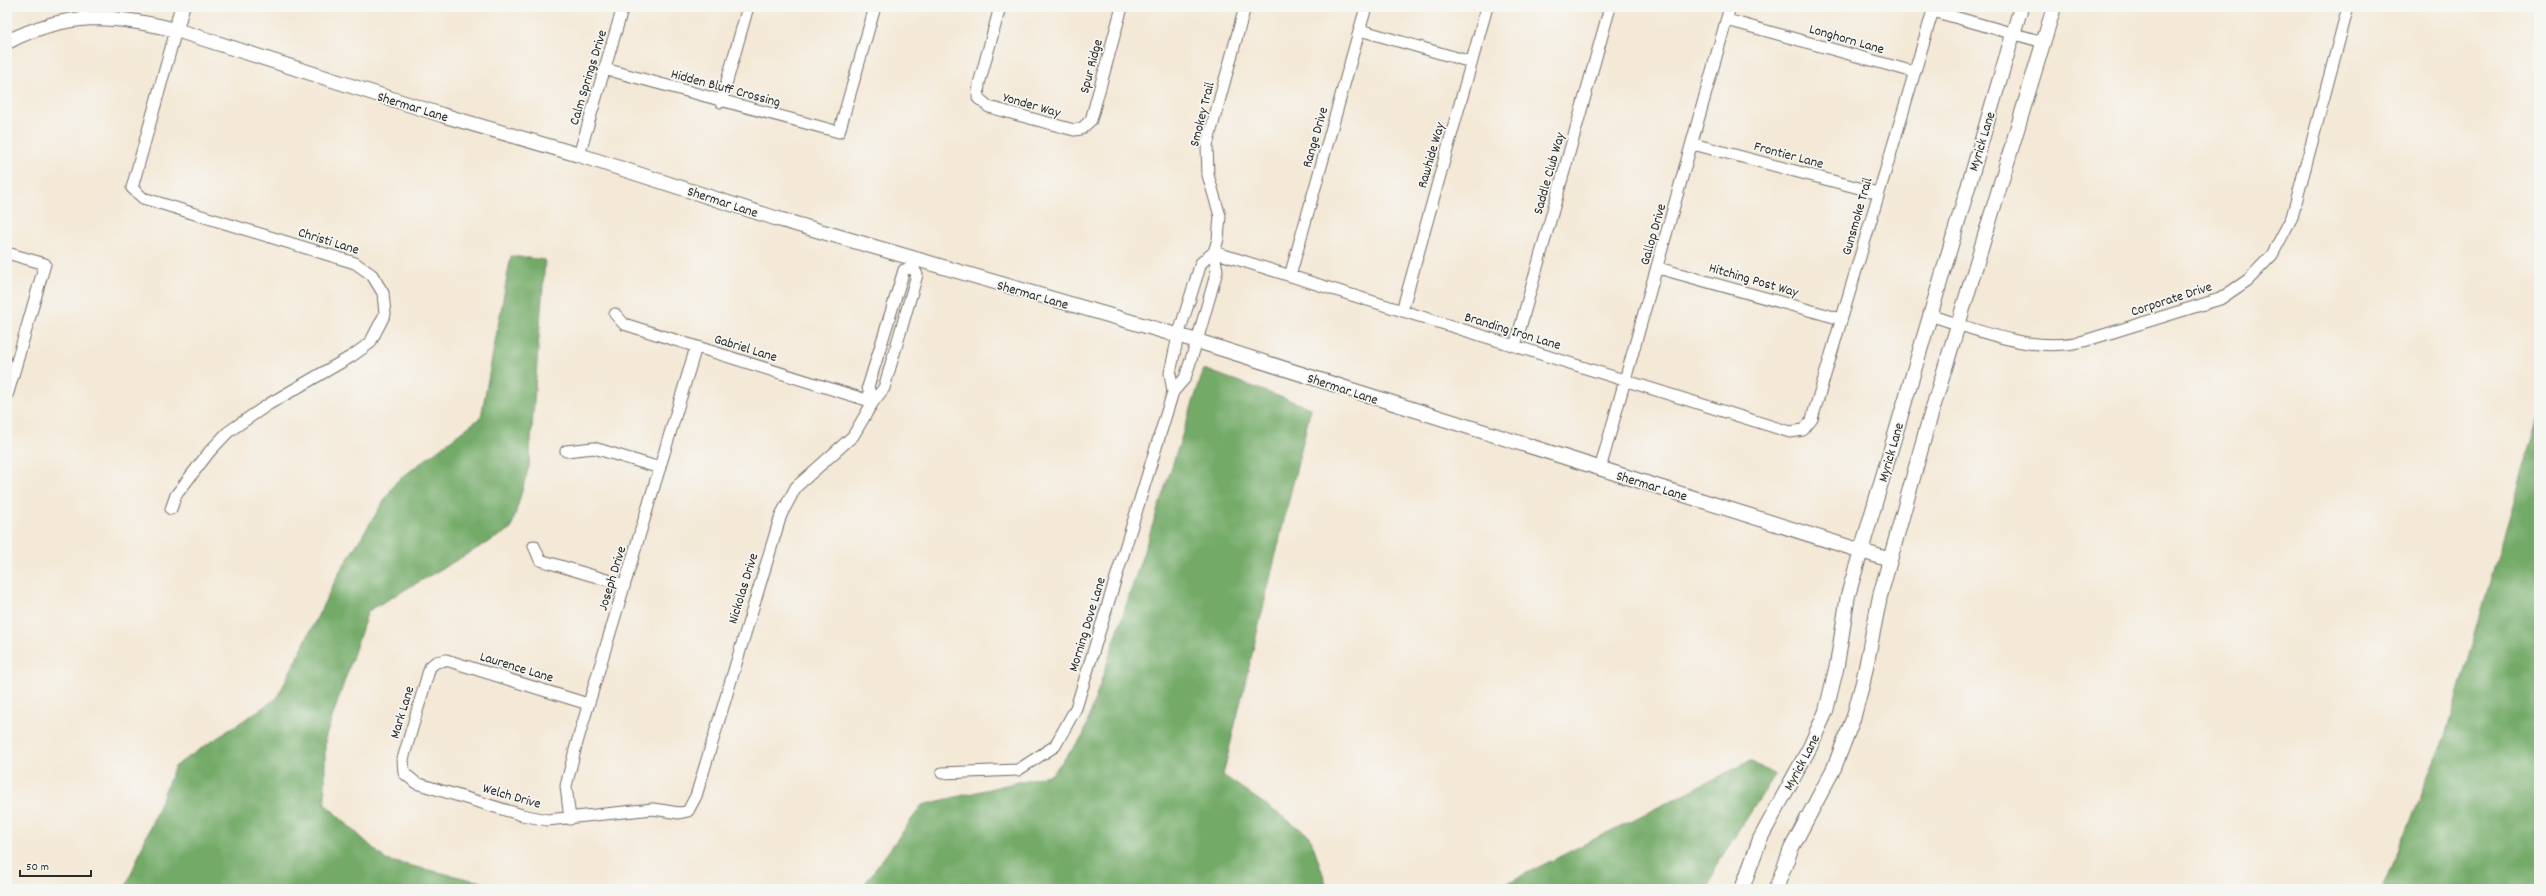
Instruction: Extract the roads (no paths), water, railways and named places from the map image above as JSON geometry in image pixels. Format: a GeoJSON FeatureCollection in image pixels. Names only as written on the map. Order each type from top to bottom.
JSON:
{"type":"FeatureCollection","features":[{"type":"Feature","properties":{"kind":"street"},"geometry":{"type":"LineString","coordinates":[[176,30],[182,7]]}},
{"type":"Feature","properties":{"kind":"street","name":"Calm Springs Drive"},"geometry":{"type":"LineString","coordinates":[[579,155],[622,7]]}},
{"type":"Feature","properties":{"kind":"street"},"geometry":{"type":"LineString","coordinates":[[721,102],[748,7]]}},
{"type":"Feature","properties":{"kind":"street","name":"Hidden Bluff Crossing"},"geometry":{"type":"LineString","coordinates":[[605,69],[721,102],[839,132],[875,7]]}},
{"type":"Feature","properties":{"kind":"street","name":"Yonder Way"},"geometry":{"type":"LineString","coordinates":[[1000,7],[979,84],[978,98],[989,107],[1067,129],[1081,129]]}},
{"type":"Feature","properties":{"kind":"street","name":"Spur Ridge"},"geometry":{"type":"LineString","coordinates":[[1081,129],[1091,120],[1122,7]]}},
{"type":"Feature","properties":{"kind":"street","name":"Smokey Trail"},"geometry":{"type":"LineString","coordinates":[[1196,342],[1217,271],[1214,252],[1218,239],[1220,216],[1208,175],[1207,145],[1245,7]]}},
{"type":"Feature","properties":{"kind":"street","name":"Range Drive"},"geometry":{"type":"LineString","coordinates":[[1290,276],[1366,7]]}},
{"type":"Feature","properties":{"kind":"street","name":"Rawhide Way"},"geometry":{"type":"LineString","coordinates":[[1402,311],[1487,7]]}},
{"type":"Feature","properties":{"kind":"street","name":"Saddle Club Way"},"geometry":{"type":"LineString","coordinates":[[1515,346],[1610,7]]}},
{"type":"Feature","properties":{"kind":"street","name":"Gallop Drive"},"geometry":{"type":"LineString","coordinates":[[1600,469],[1693,144],[1730,7]]}},
{"type":"Feature","properties":{"kind":"street","name":"Myrick Lane"},"geometry":{"type":"LineString","coordinates":[[1742,889],[1760,839],[1810,747],[1826,711],[1837,665],[1848,595],[1929,315],[2021,7]]}},
{"type":"Feature","properties":{"kind":"street","name":"Myrick Lane"},"geometry":{"type":"LineString","coordinates":[[1776,889],[1791,849],[1834,768],[1853,719],[1863,682],[1880,596],[1890,560],[2054,7]]}},
{"type":"Feature","properties":{"kind":"street","name":"Corporate Drive"},"geometry":{"type":"LineString","coordinates":[[1929,315],[2024,342],[2052,345],[2074,343],[2208,304],[2220,299],[2248,280],[2272,255],[2292,217],[2348,7]]}},
{"type":"Feature","properties":{"kind":"street"},"geometry":{"type":"LineString","coordinates":[[1933,9],[2043,42]]}},
{"type":"Feature","properties":{"kind":"street","name":"Gunsmoke Trail"},"geometry":{"type":"LineString","coordinates":[[1803,430],[1812,419],[1933,9]]}},
{"type":"Feature","properties":{"kind":"street","name":"Shermar Lane"},"geometry":{"type":"LineString","coordinates":[[7,42],[32,29],[65,21],[104,17],[144,22],[176,30],[442,115],[579,155],[914,264],[1178,336],[1890,560]]}},
{"type":"Feature","properties":{"kind":"street","name":"Longhorn Lane"},"geometry":{"type":"LineString","coordinates":[[1727,20],[1914,72]]}},
{"type":"Feature","properties":{"kind":"street","name":"Christi Lane"},"geometry":{"type":"LineString","coordinates":[[171,509],[176,495],[220,438],[269,404],[362,350],[376,334],[385,314],[383,293],[372,275],[355,263],[143,198],[132,188],[176,30]]}},
{"type":"Feature","properties":{"kind":"street"},"geometry":{"type":"LineString","coordinates":[[1360,30],[1472,62]]}},
{"type":"Feature","properties":{"kind":"street","name":"Frontier Lane"},"geometry":{"type":"LineString","coordinates":[[1693,144],[1878,193]]}},
{"type":"Feature","properties":{"kind":"street"},"geometry":{"type":"LineString","coordinates":[[1178,336],[1201,263],[1214,252]]}},
{"type":"Feature","properties":{"kind":"street","name":"Branding Iron Lane"},"geometry":{"type":"LineString","coordinates":[[1214,252],[1790,432],[1803,430]]}},
{"type":"Feature","properties":{"kind":"street"},"geometry":{"type":"LineString","coordinates":[[7,253],[45,264],[9,382],[7,396]]}},
{"type":"Feature","properties":{"kind":"street"},"geometry":{"type":"LineString","coordinates":[[873,402],[868,387],[904,270],[914,264]]}},
{"type":"Feature","properties":{"kind":"street","name":"Hitching Post Way"},"geometry":{"type":"LineString","coordinates":[[1658,268],[1841,319]]}},
{"type":"Feature","properties":{"kind":"street","name":"Gabriel Lane"},"geometry":{"type":"LineString","coordinates":[[615,314],[624,324],[873,402]]}},
{"type":"Feature","properties":{"kind":"street","name":"Morning Dove Lane"},"geometry":{"type":"LineString","coordinates":[[1173,392],[1170,373],[1178,336]]}},
{"type":"Feature","properties":{"kind":"street","name":"Morning Dove Lane"},"geometry":{"type":"LineString","coordinates":[[942,773],[1018,770],[1055,746],[1076,708],[1173,392],[1185,378],[1196,342]]}},
{"type":"Feature","properties":{"kind":"street","name":"Joseph Drive"},"geometry":{"type":"LineString","coordinates":[[570,819],[566,786],[588,704],[696,347]]}},
{"type":"Feature","properties":{"kind":"street","name":"Nickolas Drive"},"geometry":{"type":"LineString","coordinates":[[688,811],[696,796],[781,515],[796,486],[853,436],[873,402]]}},
{"type":"Feature","properties":{"kind":"street"},"geometry":{"type":"LineString","coordinates":[[566,451],[594,448],[660,468]]}},
{"type":"Feature","properties":{"kind":"street"},"geometry":{"type":"LineString","coordinates":[[534,546],[540,560],[624,585]]}},
{"type":"Feature","properties":{"kind":"street","name":"Laurence Lane"},"geometry":{"type":"LineString","coordinates":[[436,662],[446,660],[588,704]]}},
{"type":"Feature","properties":{"kind":"street","name":"Mark Lane"},"geometry":{"type":"LineString","coordinates":[[404,773],[403,759],[430,667],[436,662]]}},
{"type":"Feature","properties":{"kind":"street","name":"Welch Drive"},"geometry":{"type":"LineString","coordinates":[[404,773],[416,783],[522,816],[547,820],[570,819],[653,809],[679,813],[688,811]]}}]}
